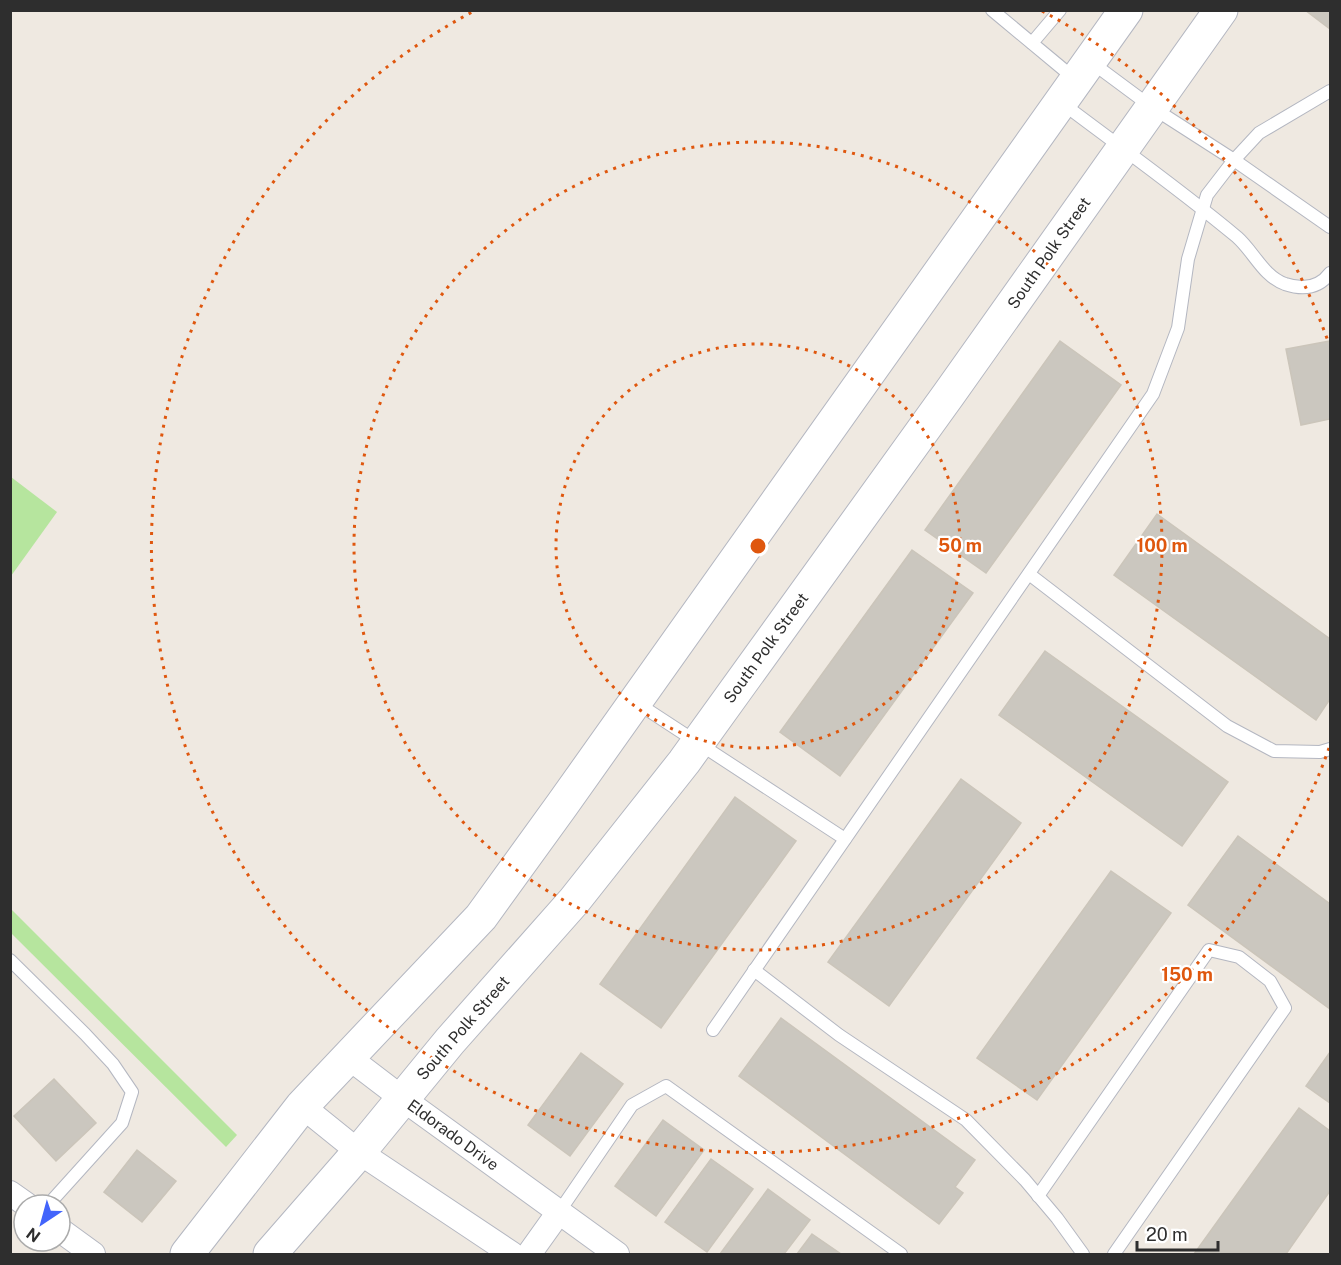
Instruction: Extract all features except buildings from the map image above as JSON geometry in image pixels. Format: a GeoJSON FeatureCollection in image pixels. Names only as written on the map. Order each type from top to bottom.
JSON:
{"type":"FeatureCollection","features":[{"type":"Feature","properties":{"kind":"main road"},"geometry":{"type":"LineString","coordinates":[[187,1254],[302,1106],[481,917],[1126,10]]}},
{"type":"Feature","properties":{"kind":"main road","name":"South Polk Street"},"geometry":{"type":"LineString","coordinates":[[270,1254],[359,1152],[450,1041],[573,901],[697,743],[949,394],[1221,10]]}},
{"type":"Feature","properties":{"kind":"street","name":"Eldorado Drive"},"geometry":{"type":"LineString","coordinates":[[348,1057],[617,1254]]}},
{"type":"Feature","properties":{"kind":"street"},"geometry":{"type":"LineString","coordinates":[[302,1106],[359,1152],[499,1251]]}},
{"type":"Feature","properties":{"kind":"street"},"geometry":{"type":"LineString","coordinates":[[530,1254],[559,1212]]}},
{"type":"Feature","properties":{"kind":"street"},"geometry":{"type":"LineString","coordinates":[[72,1239],[93,1254]]}},
{"type":"Feature","properties":{"kind":"lane"},"geometry":{"type":"LineString","coordinates":[[992,10],[1076,81],[1123,150],[1240,239],[1265,272],[1284,284],[1307,288],[1325,280],[1330,273]]}},
{"type":"Feature","properties":{"kind":"lane"},"geometry":{"type":"LineString","coordinates":[[1032,43],[1060,10]]}},
{"type":"Feature","properties":{"kind":"lane"},"geometry":{"type":"LineString","coordinates":[[1076,81],[1152,108],[1234,160],[1330,227]]}},
{"type":"Feature","properties":{"kind":"lane"},"geometry":{"type":"LineString","coordinates":[[713,1030],[1154,394],[1178,328],[1188,259],[1207,195],[1234,160],[1259,133],[1330,91]]}},
{"type":"Feature","properties":{"kind":"lane"},"geometry":{"type":"LineString","coordinates":[[1029,574],[1227,726],[1274,751],[1320,752],[1330,749]]}},
{"type":"Feature","properties":{"kind":"lane"},"geometry":{"type":"LineString","coordinates":[[636,702],[845,839]]}},
{"type":"Feature","properties":{"kind":"lane"},"geometry":{"type":"LineString","coordinates":[[1038,1196],[1209,950],[1239,957],[1270,981],[1285,1008],[1114,1254]]}},
{"type":"Feature","properties":{"kind":"lane"},"geometry":{"type":"LineString","coordinates":[[10,960],[113,1064],[132,1092],[122,1123],[59,1193]]}},
{"type":"Feature","properties":{"kind":"lane"},"geometry":{"type":"LineString","coordinates":[[754,970],[839,1035],[966,1120],[1025,1180],[1083,1254]]}},
{"type":"Feature","properties":{"kind":"lane"},"geometry":{"type":"LineString","coordinates":[[559,1212],[632,1105],[666,1086],[901,1254]]}},
{"type":"Feature","properties":{"kind":"green space"},"geometry":{"type":"Polygon","coordinates":[[[11,477],[57,512],[11,576],[11,477]]]}},
{"type":"Feature","properties":{"kind":"green space"},"geometry":{"type":"Polygon","coordinates":[[[11,909],[237,1135],[226,1147],[11,933],[11,909]]]}}]}
